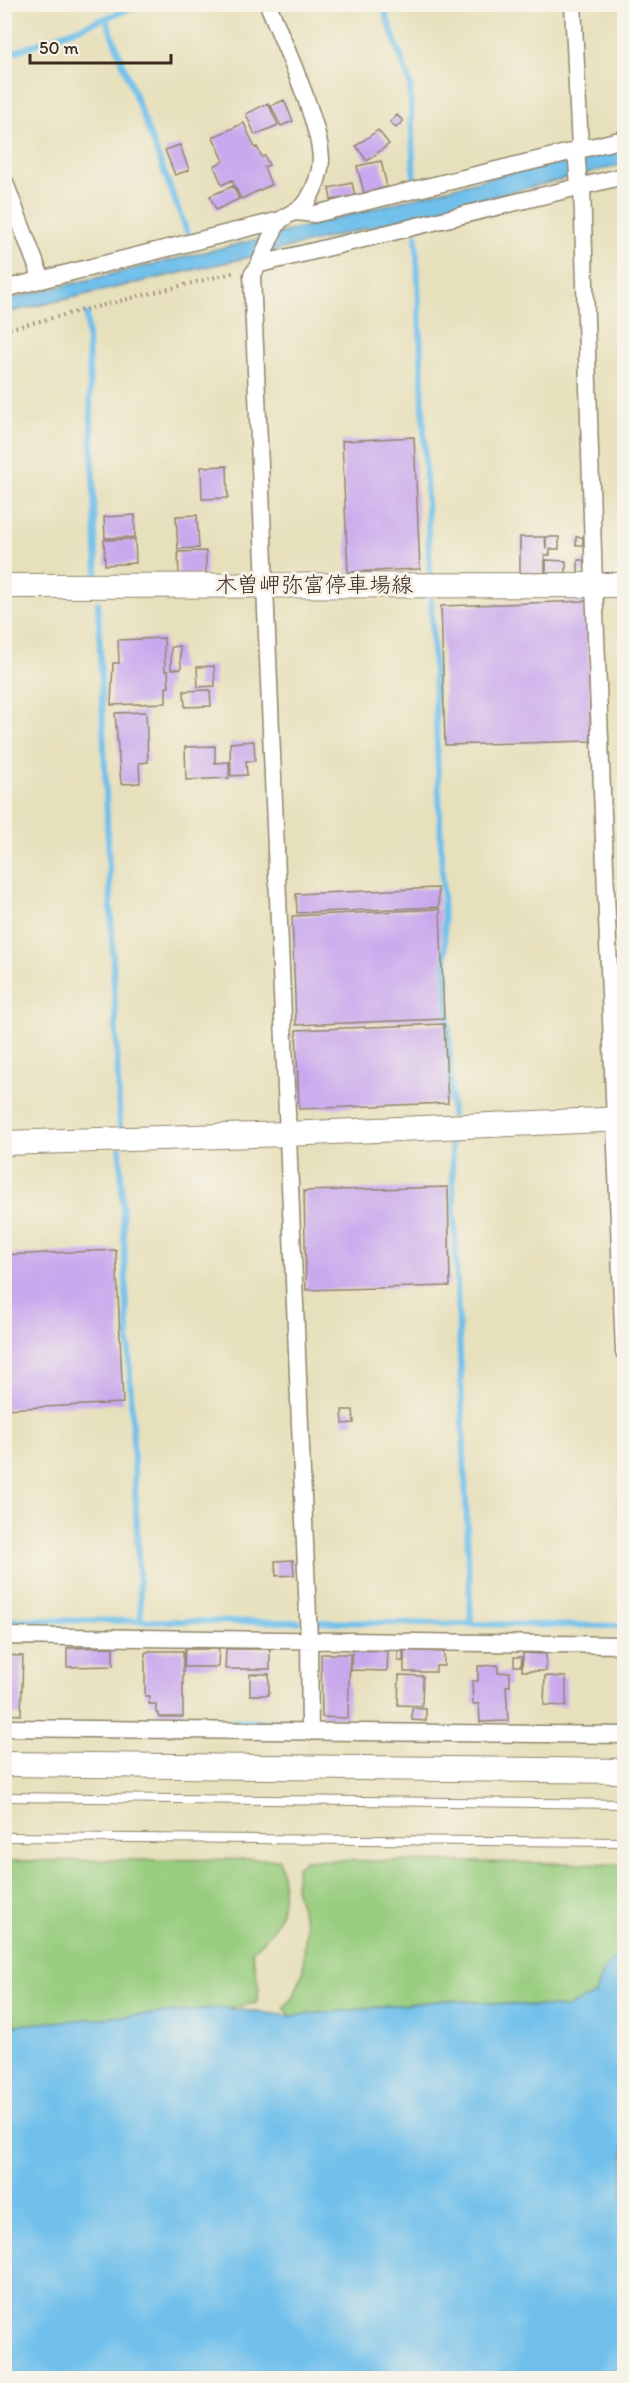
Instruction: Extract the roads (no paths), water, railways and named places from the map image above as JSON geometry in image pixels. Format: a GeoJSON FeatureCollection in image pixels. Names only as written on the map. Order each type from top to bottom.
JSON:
{"type":"FeatureCollection","features":[{"type":"Feature","properties":{"kind":"street"},"geometry":{"type":"LineString","coordinates":[[4,289],[278,224],[306,203],[316,184],[321,163],[319,143],[268,4]]}},
{"type":"Feature","properties":{"kind":"street"},"geometry":{"type":"LineString","coordinates":[[573,4],[594,585],[620,1119],[624,1352]]}},
{"type":"Feature","properties":{"kind":"street"},"geometry":{"type":"LineString","coordinates":[[296,212],[315,214],[624,139]]}},
{"type":"Feature","properties":{"kind":"street"},"geometry":{"type":"LineString","coordinates":[[256,269],[580,185],[624,176]]}},
{"type":"Feature","properties":{"kind":"street"},"geometry":{"type":"LineString","coordinates":[[4,180],[42,280]]}},
{"type":"Feature","properties":{"kind":"street"},"geometry":{"type":"LineString","coordinates":[[278,224],[256,269],[265,584],[309,1640],[310,1732]]}},
{"type":"Feature","properties":{"kind":"street","name":"木曽岬弥富停車場線"},"geometry":{"type":"LineString","coordinates":[[4,586],[624,585]]}},
{"type":"Feature","properties":{"kind":"street"},"geometry":{"type":"LineString","coordinates":[[4,1143],[287,1134],[620,1119]]}},
{"type":"Feature","properties":{"kind":"street"},"geometry":{"type":"LineString","coordinates":[[4,1636],[624,1645]]}},
{"type":"Feature","properties":{"kind":"street"},"geometry":{"type":"LineString","coordinates":[[4,1728],[624,1735]]}},
{"type":"Feature","properties":{"kind":"street"},"geometry":{"type":"LineString","coordinates":[[4,1764],[624,1771]]}},
{"type":"Feature","properties":{"kind":"lane"},"geometry":{"type":"LineString","coordinates":[[4,1797],[624,1804]]}},
{"type":"Feature","properties":{"kind":"lane"},"geometry":{"type":"LineString","coordinates":[[4,1837],[624,1842]]}},
{"type":"Feature","properties":{"kind":"water"},"geometry":{"type":"Polygon","coordinates":[[[624,146],[624,164],[258,255],[5,313],[4,300],[255,240],[572,156],[624,146]]]}},
{"type":"Feature","properties":{"kind":"water"},"geometry":{"type":"Polygon","coordinates":[[[624,1954],[624,2378],[5,2378],[5,2026],[225,2008],[291,2016],[448,2000],[565,2008],[595,1995],[607,1965],[624,1954]]]}},
{"type":"Feature","properties":{"kind":"waterway"},"geometry":{"type":"LineString","coordinates":[[4,56],[143,4]]}},
{"type":"Feature","properties":{"kind":"waterway"},"geometry":{"type":"LineString","coordinates":[[382,4],[410,83],[414,182]]}},
{"type":"Feature","properties":{"kind":"waterway"},"geometry":{"type":"LineString","coordinates":[[106,19],[187,232]]}},
{"type":"Feature","properties":{"kind":"waterway"},"geometry":{"type":"LineString","coordinates":[[416,235],[430,574]]}},
{"type":"Feature","properties":{"kind":"waterway"},"geometry":{"type":"LineString","coordinates":[[87,314],[97,575]]}},
{"type":"Feature","properties":{"kind":"waterway"},"geometry":{"type":"LineString","coordinates":[[431,599],[452,1116]]}},
{"type":"Feature","properties":{"kind":"waterway"},"geometry":{"type":"LineString","coordinates":[[98,603],[120,1127]]}},
{"type":"Feature","properties":{"kind":"waterway"},"geometry":{"type":"LineString","coordinates":[[451,1137],[471,1624]]}},
{"type":"Feature","properties":{"kind":"waterway"},"geometry":{"type":"LineString","coordinates":[[120,1149],[141,1621]]}},
{"type":"Feature","properties":{"kind":"waterway"},"geometry":{"type":"LineString","coordinates":[[4,1620],[298,1622]]}},
{"type":"Feature","properties":{"kind":"waterway"},"geometry":{"type":"LineString","coordinates":[[317,1622],[624,1626]]}},
{"type":"Feature","properties":{"kind":"waterway"},"geometry":{"type":"LineString","coordinates":[[233,1722],[299,1722]]}}]}
